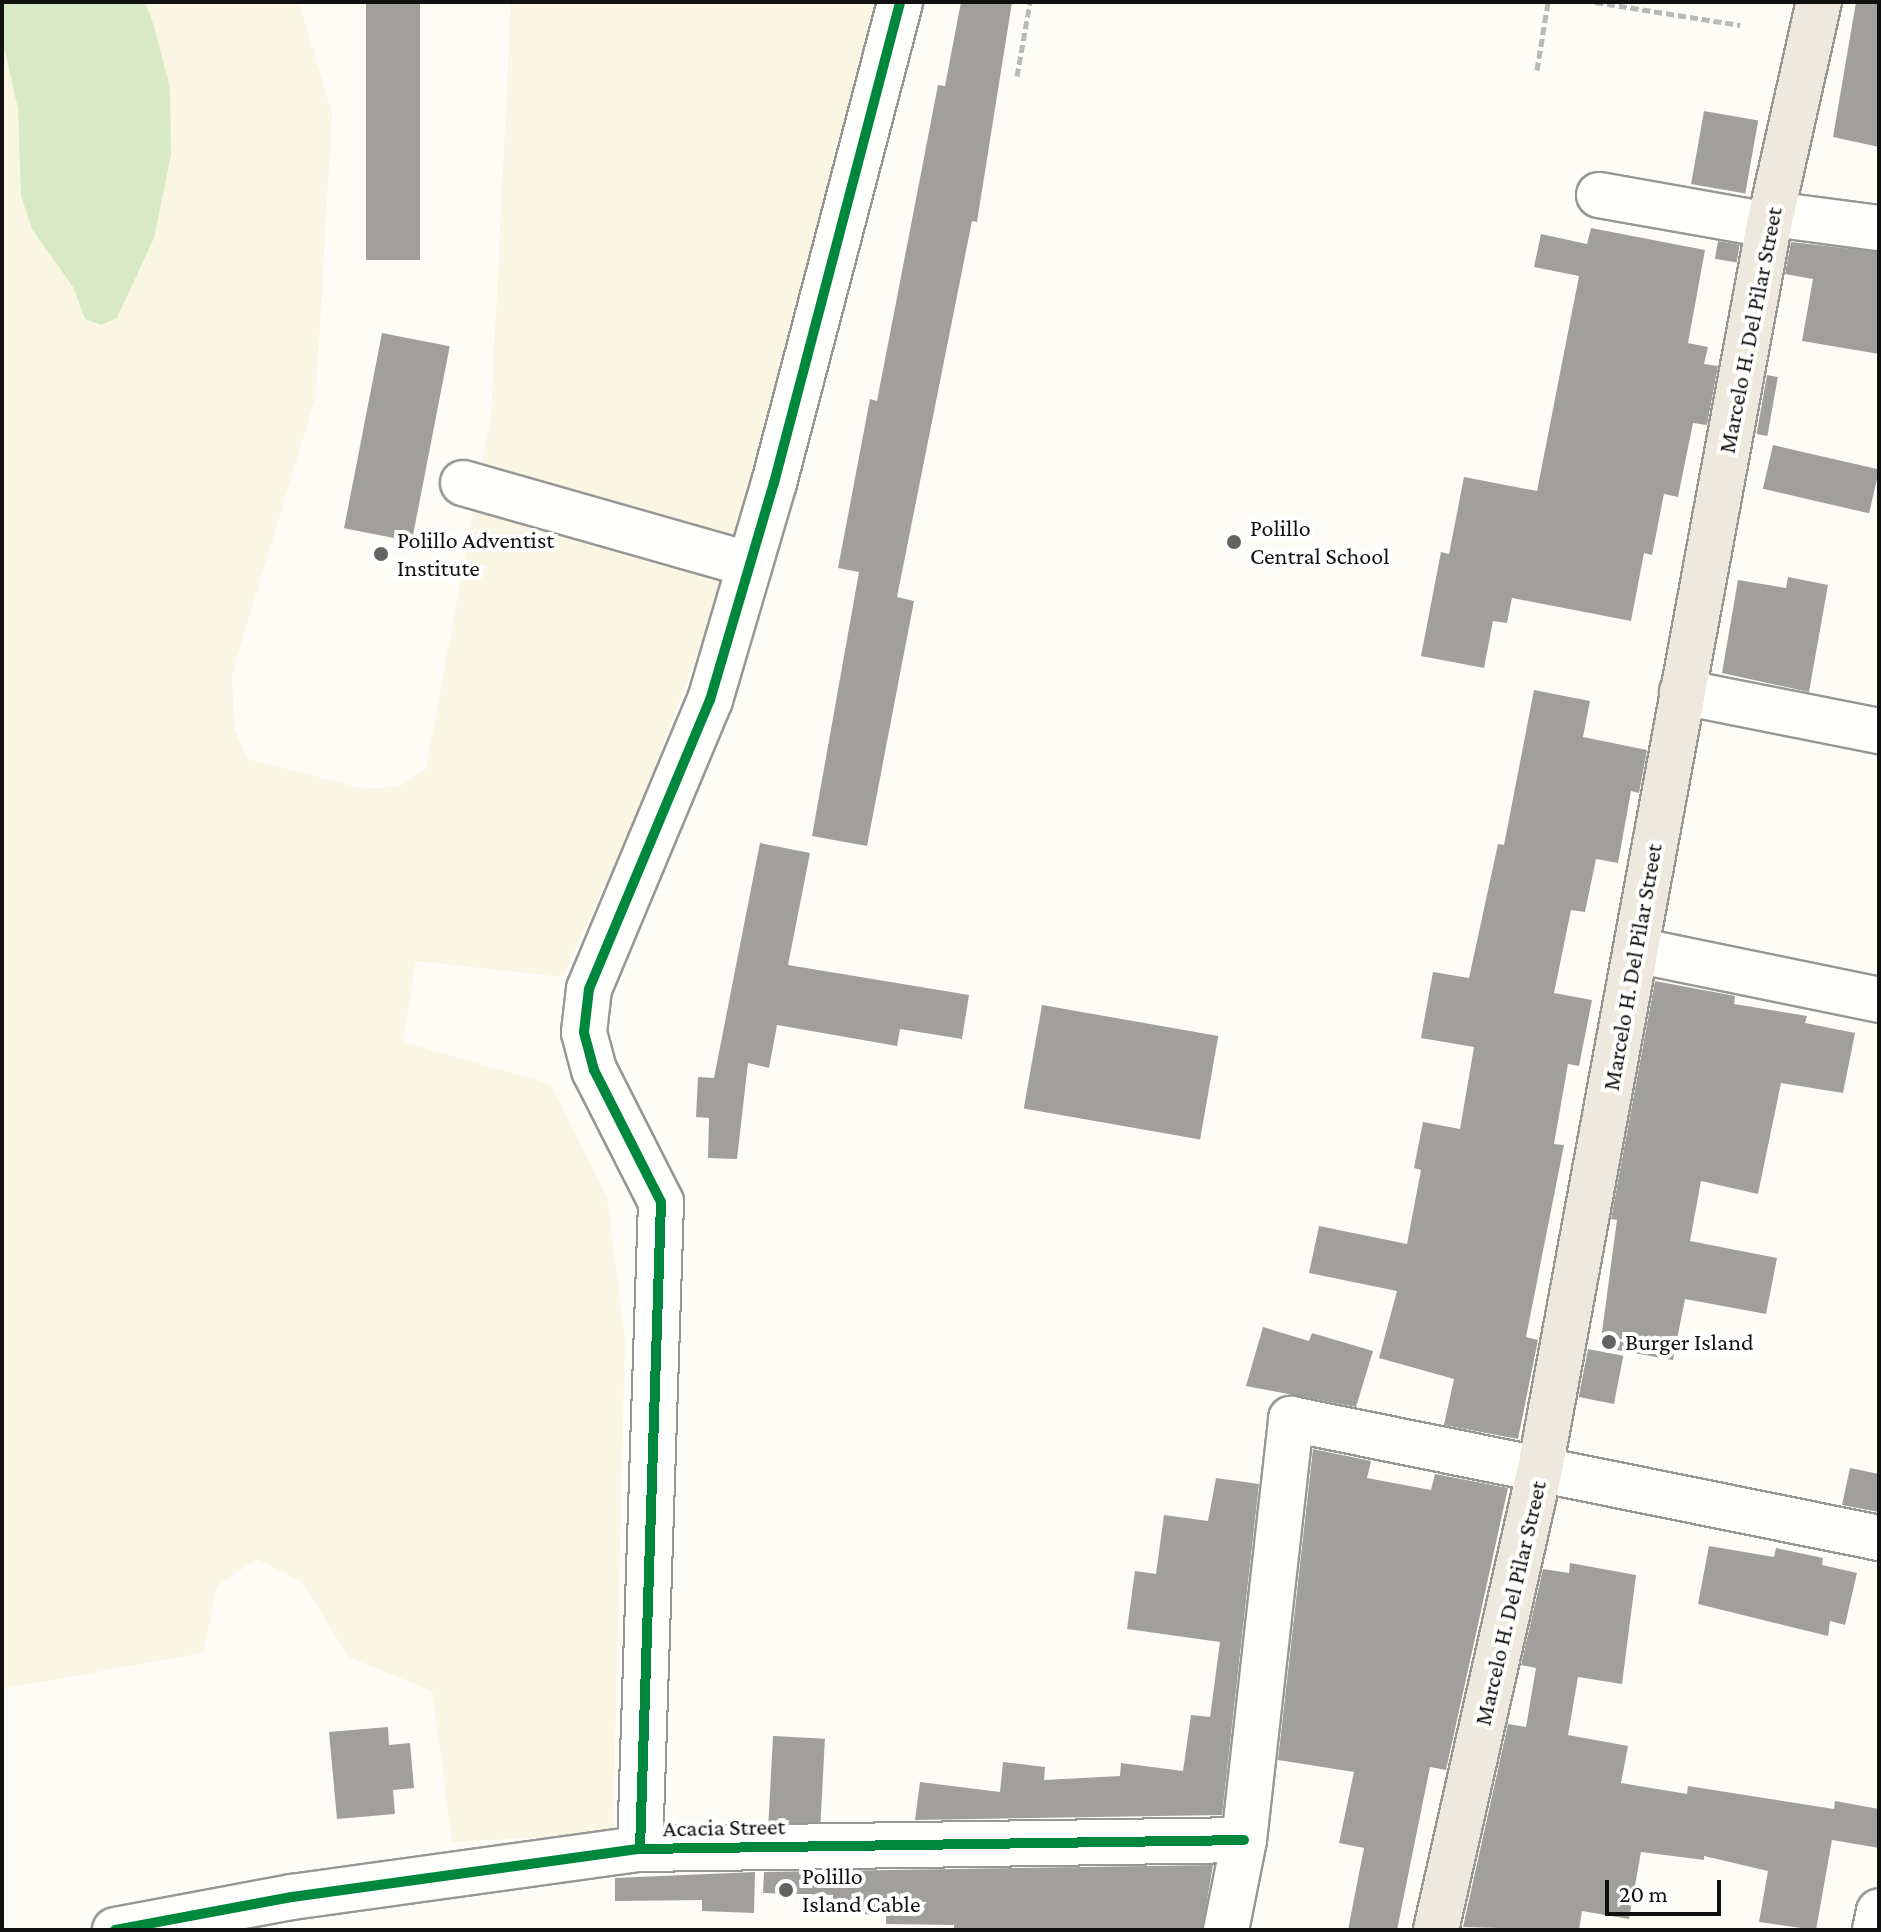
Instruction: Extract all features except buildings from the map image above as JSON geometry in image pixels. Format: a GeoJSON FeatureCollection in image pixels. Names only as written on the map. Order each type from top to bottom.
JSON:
{"type":"FeatureCollection","features":[{"type":"Feature","properties":{"kind":"main road","name":"Marcelo H. Del Pilar Street"},"geometry":{"type":"LineString","coordinates":[[1436,1930],[1540,1469],[1770,220],[1819,2]]}},
{"type":"Feature","properties":{"kind":"street"},"geometry":{"type":"LineString","coordinates":[[640,1849],[661,1202],[594,1070],[584,1032],[589,989],[710,700],[750,565],[900,2]]}},
{"type":"Feature","properties":{"kind":"street"},"geometry":{"type":"LineString","coordinates":[[1599,195],[1770,220],[1879,228]]}},
{"type":"Feature","properties":{"kind":"street"},"geometry":{"type":"LineString","coordinates":[[463,483],[750,565]]}},
{"type":"Feature","properties":{"kind":"street"},"geometry":{"type":"LineString","coordinates":[[1682,692],[1879,731]]}},
{"type":"Feature","properties":{"kind":"street"},"geometry":{"type":"LineString","coordinates":[[1636,950],[1879,1000]]}},
{"type":"Feature","properties":{"kind":"street"},"geometry":{"type":"LineString","coordinates":[[1226,1930],[1244,1840],[1291,1419],[1879,1538]]}},
{"type":"Feature","properties":{"kind":"street","name":"Acacia Street"},"geometry":{"type":"LineString","coordinates":[[115,1930],[294,1914],[640,1849],[1244,1840]]}},
{"type":"Feature","properties":{"kind":"street"},"geometry":{"type":"LineString","coordinates":[[1875,1930],[1879,1911]]}},
{"type":"Feature","properties":{"kind":"path"},"geometry":{"type":"LineString","coordinates":[[1017,76],[1030,2]]}},
{"type":"Feature","properties":{"kind":"path"},"geometry":{"type":"LineString","coordinates":[[1537,70],[1548,2]]}},
{"type":"Feature","properties":{"kind":"path"},"geometry":{"type":"LineString","coordinates":[[1595,2],[1740,25]]}},
{"type":"Feature","properties":{"kind":"shaded area"},"geometry":{"type":"Polygon","coordinates":[[[2,2],[299,2],[332,113],[316,396],[232,674],[234,728],[248,759],[365,789],[400,786],[426,769],[491,415],[511,2],[876,2],[722,588],[637,814],[563,977],[416,961],[403,1042],[551,1084],[607,1198],[625,1338],[613,1834],[452,1842],[432,1691],[348,1657],[303,1583],[257,1559],[217,1586],[203,1653],[2,1689],[2,2]]]}},
{"type":"Feature","properties":{"kind":"green space"},"geometry":{"type":"Polygon","coordinates":[[[2,2],[145,2],[153,23],[170,87],[171,155],[154,238],[117,318],[101,325],[85,319],[73,287],[32,229],[21,196],[18,109],[2,37],[2,2]]]}},
{"type":"Feature","properties":{"kind":"cycle path"},"geometry":{"type":"LineString","coordinates":[[640,1849],[661,1202],[594,1070],[584,1032],[589,989],[710,700],[774,483],[900,2]]}},
{"type":"Feature","properties":{"kind":"cycle path"},"geometry":{"type":"LineString","coordinates":[[115,1930],[292,1897],[640,1849],[1244,1840]]}},
{"type":"Feature","properties":{"kind":"place","name":"Polillo Central School"},"geometry":{"type":"Point","coordinates":[1234,542]}},
{"type":"Feature","properties":{"kind":"place","name":"Polillo Adventist Institute"},"geometry":{"type":"Point","coordinates":[381,554]}},
{"type":"Feature","properties":{"kind":"place","name":"Burger Island"},"geometry":{"type":"Point","coordinates":[1609,1342]}},
{"type":"Feature","properties":{"kind":"place","name":"Polillo Island Cable"},"geometry":{"type":"Point","coordinates":[786,1890]}}]}
